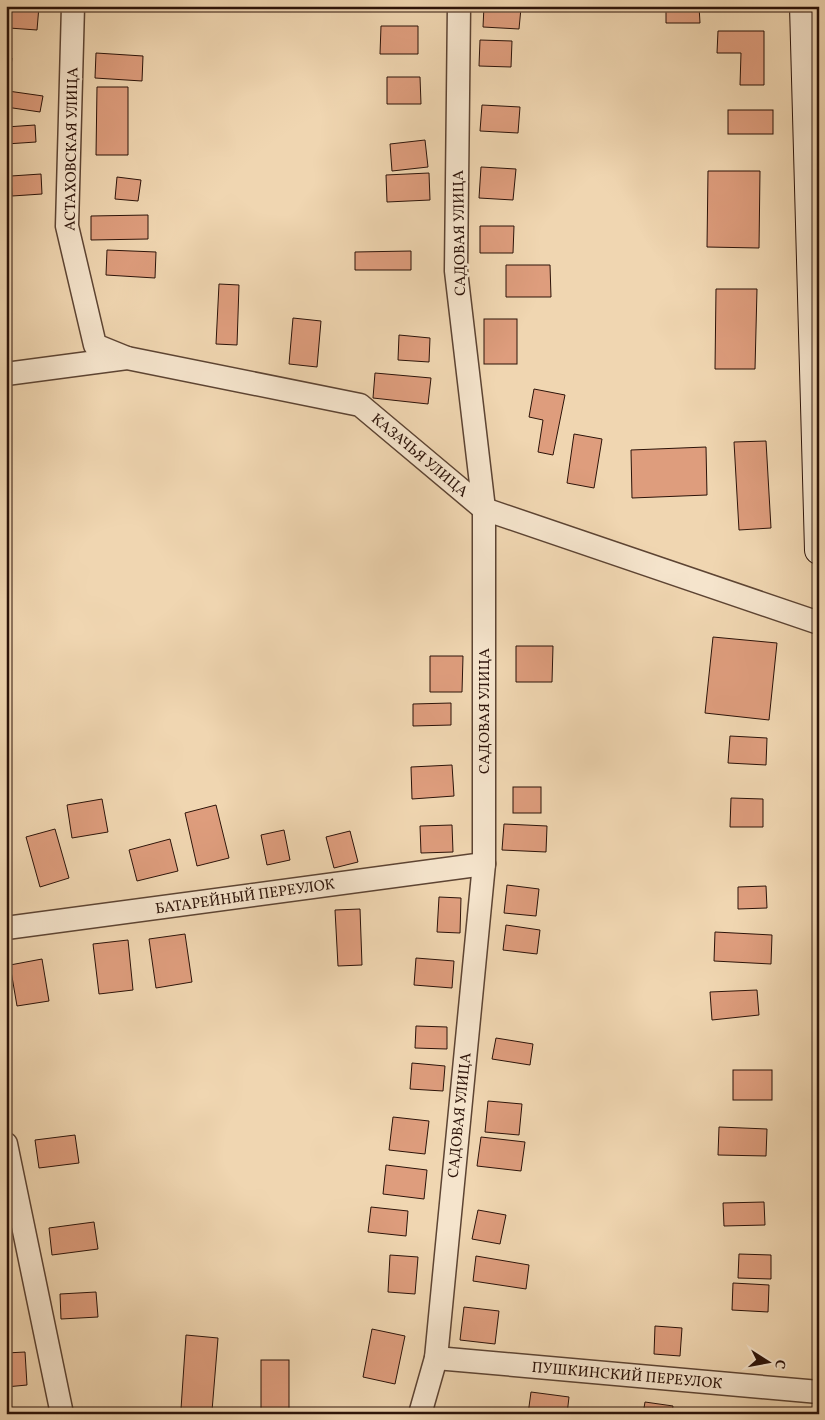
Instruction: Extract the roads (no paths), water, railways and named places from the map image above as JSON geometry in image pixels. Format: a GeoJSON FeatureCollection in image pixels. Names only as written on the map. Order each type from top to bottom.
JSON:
{"type":"FeatureCollection","features":[{"type":"Feature","properties":{"kind":"street","name":"АСТАХОВСКАЯ УЛИЦА"},"geometry":{"type":"LineString","coordinates":[[74,6],[67,226],[95,345],[128,358]]}},
{"type":"Feature","properties":{"kind":"street","name":"САДОВАЯ УЛИЦА"},"geometry":{"type":"LineString","coordinates":[[420,1414],[436,1358],[484,864],[484,509],[456,271],[459,6]]}},
{"type":"Feature","properties":{"kind":"street"},"geometry":{"type":"LineString","coordinates":[[804,6],[819,550]]}},
{"type":"Feature","properties":{"kind":"street","name":"КАЗАЧЬЯ УЛИЦА"},"geometry":{"type":"LineString","coordinates":[[6,374],[128,358],[360,405],[484,509],[819,623]]}},
{"type":"Feature","properties":{"kind":"street","name":"БАТАРЕЙНЫЙ ПЕРЕУЛОК"},"geometry":{"type":"LineString","coordinates":[[6,928],[484,864]]}},
{"type":"Feature","properties":{"kind":"street"},"geometry":{"type":"LineString","coordinates":[[6,1144],[62,1414]]}},
{"type":"Feature","properties":{"kind":"street","name":"ПУШКИНСКИЙ ПЕРЕУЛОК"},"geometry":{"type":"LineString","coordinates":[[436,1358],[819,1392]]}}]}
